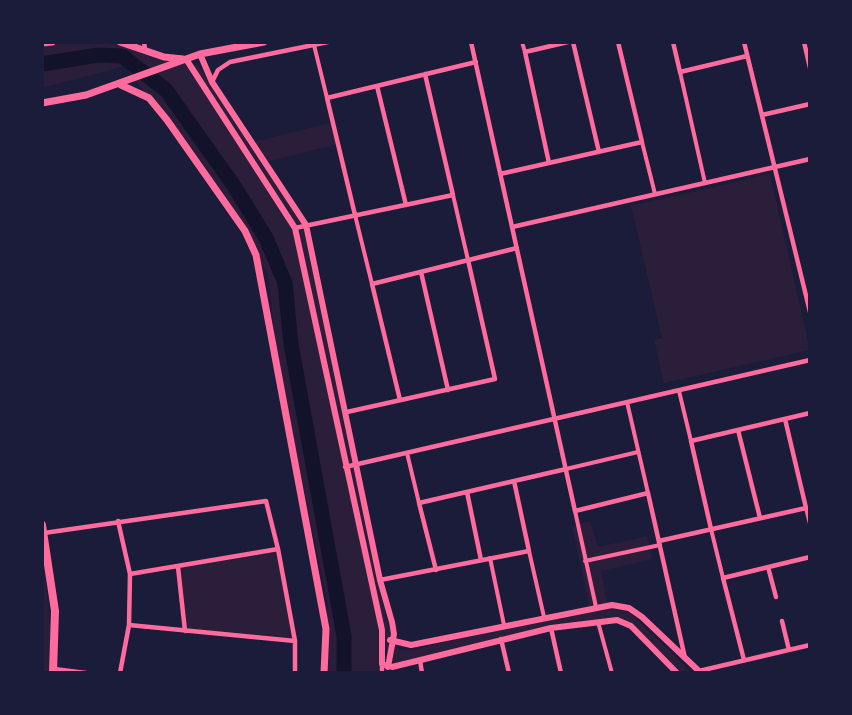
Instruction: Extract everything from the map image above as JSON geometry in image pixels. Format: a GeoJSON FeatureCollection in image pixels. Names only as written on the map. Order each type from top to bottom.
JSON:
{"type":"FeatureCollection","features":[{"type":"Feature","properties":{"kind":"main road"},"geometry":{"type":"LineString","coordinates":[[42,43],[52,42]]}},
{"type":"Feature","properties":{"kind":"main road"},"geometry":{"type":"LineString","coordinates":[[120,42],[145,46],[164,57],[186,59]]}},
{"type":"Feature","properties":{"kind":"main road"},"geometry":{"type":"LineString","coordinates":[[42,103],[86,95],[123,84],[200,54],[264,42]]}},
{"type":"Feature","properties":{"kind":"main road"},"geometry":{"type":"LineString","coordinates":[[123,84],[149,98],[244,231],[256,255],[326,629],[324,673]]}},
{"type":"Feature","properties":{"kind":"main road"},"geometry":{"type":"LineString","coordinates":[[43,529],[55,611],[54,671]]}},
{"type":"Feature","properties":{"kind":"street"},"geometry":{"type":"LineString","coordinates":[[213,82],[218,70],[230,62],[328,42]]}},
{"type":"Feature","properties":{"kind":"street"},"geometry":{"type":"LineString","coordinates":[[471,42],[596,607]]}},
{"type":"Feature","properties":{"kind":"street"},"geometry":{"type":"LineString","coordinates":[[522,42],[549,163]]}},
{"type":"Feature","properties":{"kind":"street"},"geometry":{"type":"LineString","coordinates":[[525,52],[568,42]]}},
{"type":"Feature","properties":{"kind":"street"},"geometry":{"type":"LineString","coordinates":[[573,42],[598,152]]}},
{"type":"Feature","properties":{"kind":"street"},"geometry":{"type":"LineString","coordinates":[[618,42],[655,194]]}},
{"type":"Feature","properties":{"kind":"street"},"geometry":{"type":"LineString","coordinates":[[672,42],[705,183]]}},
{"type":"Feature","properties":{"kind":"street"},"geometry":{"type":"LineString","coordinates":[[744,42],[810,312]]}},
{"type":"Feature","properties":{"kind":"street"},"geometry":{"type":"LineString","coordinates":[[804,42],[810,68]]}},
{"type":"Feature","properties":{"kind":"street"},"geometry":{"type":"LineString","coordinates":[[314,45],[400,400]]}},
{"type":"Feature","properties":{"kind":"street"},"geometry":{"type":"LineString","coordinates":[[200,54],[213,82],[306,225],[347,412],[380,580],[392,622],[393,640],[384,669]]}},
{"type":"Feature","properties":{"kind":"street"},"geometry":{"type":"LineString","coordinates":[[680,72],[747,56]]}},
{"type":"Feature","properties":{"kind":"street"},"geometry":{"type":"LineString","coordinates":[[186,59],[295,228],[384,639],[384,669]]}},
{"type":"Feature","properties":{"kind":"street"},"geometry":{"type":"LineString","coordinates":[[327,98],[476,62]]}},
{"type":"Feature","properties":{"kind":"street"},"geometry":{"type":"LineString","coordinates":[[347,412],[495,379],[425,74]]}},
{"type":"Feature","properties":{"kind":"street"},"geometry":{"type":"LineString","coordinates":[[377,86],[406,205]]}},
{"type":"Feature","properties":{"kind":"street"},"geometry":{"type":"LineString","coordinates":[[762,115],[810,104]]}},
{"type":"Feature","properties":{"kind":"street"},"geometry":{"type":"LineString","coordinates":[[500,174],[642,142]]}},
{"type":"Feature","properties":{"kind":"street"},"geometry":{"type":"LineString","coordinates":[[512,227],[810,159]]}},
{"type":"Feature","properties":{"kind":"street"},"geometry":{"type":"LineString","coordinates":[[295,228],[453,195]]}},
{"type":"Feature","properties":{"kind":"street"},"geometry":{"type":"LineString","coordinates":[[372,284],[517,248]]}},
{"type":"Feature","properties":{"kind":"street"},"geometry":{"type":"LineString","coordinates":[[421,272],[448,390]]}},
{"type":"Feature","properties":{"kind":"street"},"geometry":{"type":"LineString","coordinates":[[345,467],[810,360]]}},
{"type":"Feature","properties":{"kind":"street"},"geometry":{"type":"LineString","coordinates":[[679,390],[744,660]]}},
{"type":"Feature","properties":{"kind":"street"},"geometry":{"type":"LineString","coordinates":[[627,402],[686,658]]}},
{"type":"Feature","properties":{"kind":"street"},"geometry":{"type":"LineString","coordinates":[[691,441],[810,413]]}},
{"type":"Feature","properties":{"kind":"street"},"geometry":{"type":"LineString","coordinates":[[785,419],[810,524]]}},
{"type":"Feature","properties":{"kind":"street"},"geometry":{"type":"LineString","coordinates":[[738,430],[760,518]]}},
{"type":"Feature","properties":{"kind":"street"},"geometry":{"type":"LineString","coordinates":[[419,503],[638,452]]}},
{"type":"Feature","properties":{"kind":"street"},"geometry":{"type":"LineString","coordinates":[[407,453],[436,570]]}},
{"type":"Feature","properties":{"kind":"street"},"geometry":{"type":"LineString","coordinates":[[514,481],[544,617]]}},
{"type":"Feature","properties":{"kind":"street"},"geometry":{"type":"LineString","coordinates":[[467,492],[481,560]]}},
{"type":"Feature","properties":{"kind":"street"},"geometry":{"type":"LineString","coordinates":[[575,511],[648,494]]}},
{"type":"Feature","properties":{"kind":"street"},"geometry":{"type":"LineString","coordinates":[[43,529],[266,501],[278,549],[295,641],[296,673]]}},
{"type":"Feature","properties":{"kind":"street"},"geometry":{"type":"LineString","coordinates":[[585,561],[806,508]]}},
{"type":"Feature","properties":{"kind":"street"},"geometry":{"type":"LineString","coordinates":[[118,521],[130,574],[129,626],[120,673]]}},
{"type":"Feature","properties":{"kind":"street"},"geometry":{"type":"LineString","coordinates":[[130,574],[278,549]]}},
{"type":"Feature","properties":{"kind":"street"},"geometry":{"type":"LineString","coordinates":[[380,580],[529,551]]}},
{"type":"Feature","properties":{"kind":"street"},"geometry":{"type":"LineString","coordinates":[[723,578],[810,557]]}},
{"type":"Feature","properties":{"kind":"street"},"geometry":{"type":"LineString","coordinates":[[490,558],[504,625]]}},
{"type":"Feature","properties":{"kind":"street"},"geometry":{"type":"LineString","coordinates":[[178,567],[185,631]]}},
{"type":"Feature","properties":{"kind":"street"},"geometry":{"type":"LineString","coordinates":[[768,567],[776,597]]}},
{"type":"Feature","properties":{"kind":"street"},"geometry":{"type":"LineString","coordinates":[[384,639],[411,645],[612,605],[629,608],[642,617],[700,672],[810,645]]}},
{"type":"Feature","properties":{"kind":"street"},"geometry":{"type":"LineString","coordinates":[[384,669],[551,628],[616,620],[631,626],[677,673]]}},
{"type":"Feature","properties":{"kind":"street"},"geometry":{"type":"LineString","coordinates":[[598,621],[612,673]]}},
{"type":"Feature","properties":{"kind":"street"},"geometry":{"type":"LineString","coordinates":[[782,621],[789,650]]}},
{"type":"Feature","properties":{"kind":"street"},"geometry":{"type":"LineString","coordinates":[[129,626],[295,641]]}},
{"type":"Feature","properties":{"kind":"street"},"geometry":{"type":"LineString","coordinates":[[551,628],[561,673]]}},
{"type":"Feature","properties":{"kind":"street"},"geometry":{"type":"LineString","coordinates":[[501,639],[509,673]]}},
{"type":"Feature","properties":{"kind":"street"},"geometry":{"type":"LineString","coordinates":[[420,660],[422,673]]}},
{"type":"Feature","properties":{"kind":"street"},"geometry":{"type":"LineString","coordinates":[[54,671],[86,673]]}},
{"type":"Feature","properties":{"kind":"shaded area"},"geometry":{"type":"Polygon","coordinates":[[[121,42],[186,59],[193,67],[198,64],[249,143],[333,122],[338,144],[263,163],[303,226],[307,239],[377,576],[389,628],[399,650],[412,650],[590,608],[572,526],[590,521],[598,547],[647,536],[652,559],[601,571],[608,607],[630,613],[692,673],[677,673],[624,619],[592,622],[394,666],[395,673],[392,673],[300,240],[288,217],[305,268],[384,639],[377,673],[320,673],[328,605],[278,364],[268,274],[215,190],[125,66],[42,88],[42,43],[121,42]]]}},
{"type":"Feature","properties":{"kind":"shaded area"},"geometry":{"type":"Polygon","coordinates":[[[770,174],[810,350],[664,383],[654,340],[662,338],[631,206],[770,174]]]}},
{"type":"Feature","properties":{"kind":"shaded area"},"geometry":{"type":"Polygon","coordinates":[[[42,548],[53,657],[51,673],[42,673],[42,548]]]}},
{"type":"Feature","properties":{"kind":"shaded area"},"geometry":{"type":"Polygon","coordinates":[[[278,549],[295,641],[185,631],[178,567],[278,549]]]}},
{"type":"Feature","properties":{"kind":"waterway"},"geometry":{"type":"LineString","coordinates":[[42,64],[98,55],[122,56],[166,90],[234,186],[266,238],[285,283],[291,344],[344,636],[344,673]]}}]}
